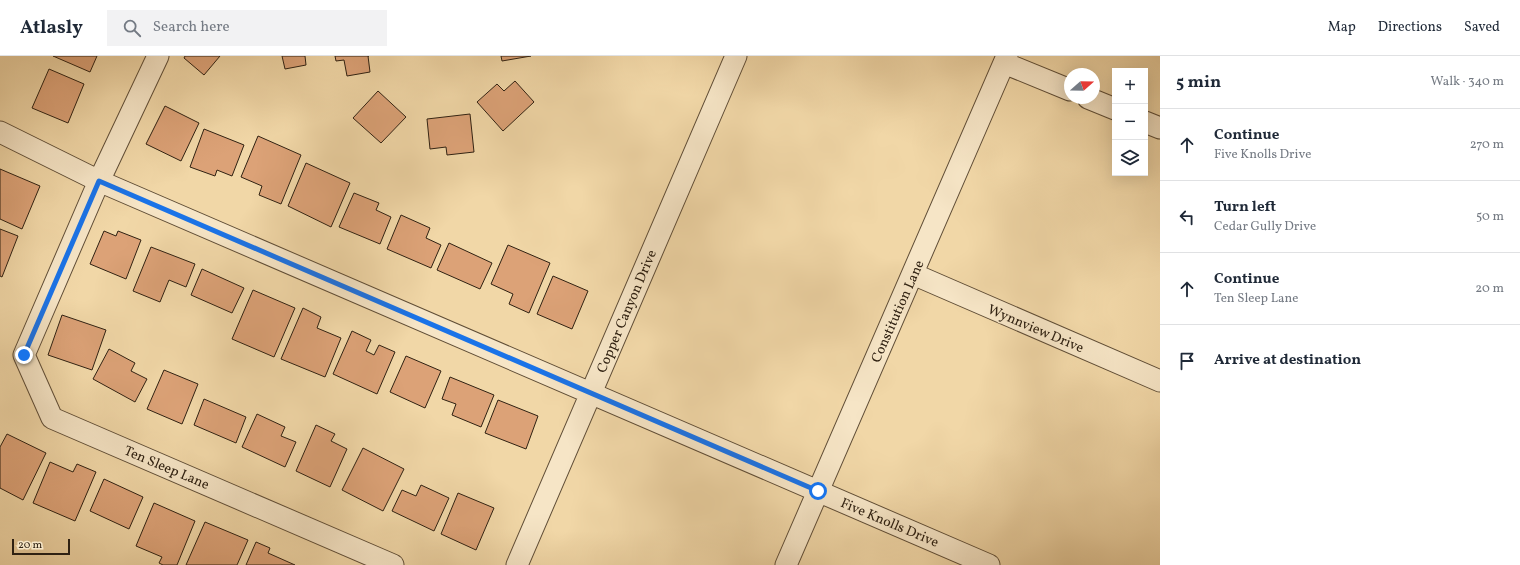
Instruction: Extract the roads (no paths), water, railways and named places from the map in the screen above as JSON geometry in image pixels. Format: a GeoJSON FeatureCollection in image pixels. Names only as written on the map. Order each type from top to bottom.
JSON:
{"type":"FeatureCollection","features":[{"type":"Feature","properties":{"kind":"street","name":"Ten Sleep Lane"},"geometry":{"type":"LineString","coordinates":[[158,56],[99,181],[24,355],[52,418],[393,565]]}},
{"type":"Feature","properties":{"kind":"street","name":"Copper Canyon Drive"},"geometry":{"type":"LineString","coordinates":[[517,565],[736,56]]}},
{"type":"Feature","properties":{"kind":"street"},"geometry":{"type":"LineString","coordinates":[[1006,59],[1064,87]]}},
{"type":"Feature","properties":{"kind":"street","name":"Constitution Lane"},"geometry":{"type":"LineString","coordinates":[[786,565],[1006,59]]}},
{"type":"Feature","properties":{"kind":"street"},"geometry":{"type":"LineString","coordinates":[[1100,103],[1112,108]]}},
{"type":"Feature","properties":{"kind":"street"},"geometry":{"type":"LineString","coordinates":[[1148,123],[1160,128]]}},
{"type":"Feature","properties":{"kind":"street","name":"Five Knolls Drive"},"geometry":{"type":"LineString","coordinates":[[0,132],[99,181],[989,565]]}},
{"type":"Feature","properties":{"kind":"street","name":"Wynnview Drive"},"geometry":{"type":"LineString","coordinates":[[913,274],[1160,381]]}}]}
